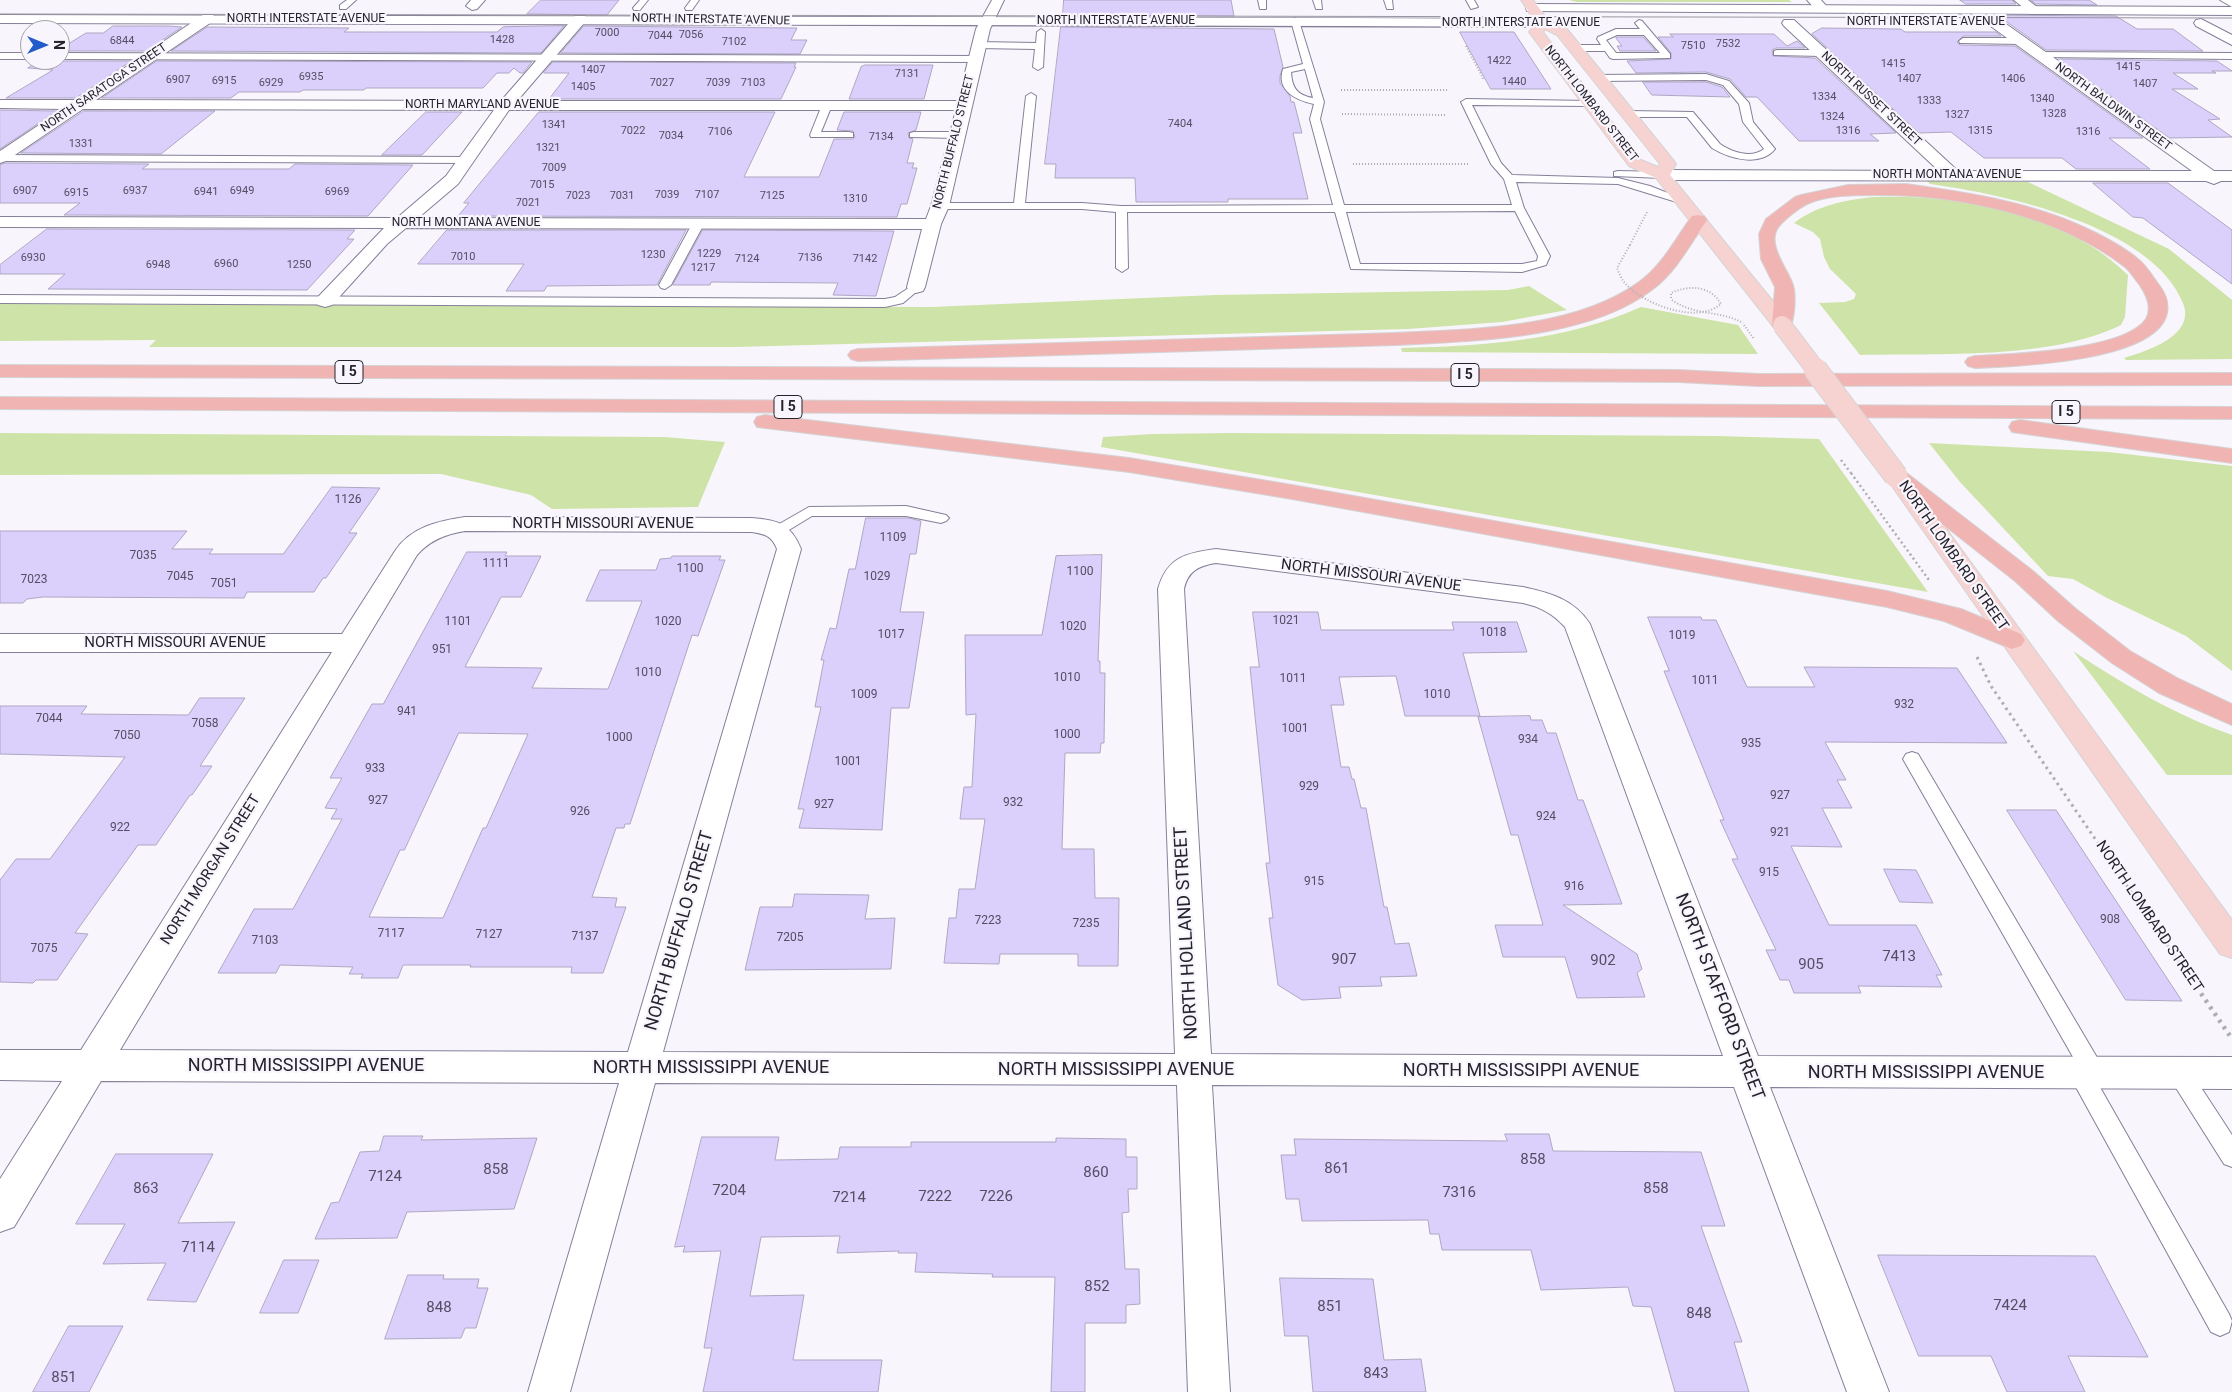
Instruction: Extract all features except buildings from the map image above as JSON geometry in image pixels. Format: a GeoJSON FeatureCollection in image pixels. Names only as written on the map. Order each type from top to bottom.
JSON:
{"type":"FeatureCollection","features":[{"type":"Feature","properties":{"kind":"highway"},"geometry":{"type":"LineString","coordinates":[[1678,376],[1746,365],[1959,363],[2065,356],[2098,349],[2139,334],[2153,324],[2157,313],[2158,300],[2154,288],[2131,261],[2090,236],[2062,224],[2004,205],[1945,194],[1894,190],[1853,190],[1824,194],[1805,200],[1783,210],[1771,224],[1767,238],[1769,251],[1775,269],[1784,285],[1782,325]]}},
{"type":"Feature","properties":{"kind":"highway"},"geometry":{"type":"LineString","coordinates":[[697,373],[740,358],[1395,339],[1453,336],[1529,328],[1605,307],[1627,298],[1647,285],[1658,274],[1698,220]]}},
{"type":"Feature","properties":{"kind":"highway","name":"I 5"},"geometry":{"type":"LineString","coordinates":[[0,371],[1678,376],[1758,380],[2232,379]]}},
{"type":"Feature","properties":{"kind":"highway","name":"I 5"},"geometry":{"type":"LineString","coordinates":[[0,403],[2232,413]]}},
{"type":"Feature","properties":{"kind":"highway"},"geometry":{"type":"LineString","coordinates":[[624,406],[1119,464],[1282,490],[1887,599],[1952,615],[2012,640]]}},
{"type":"Feature","properties":{"kind":"highway"},"geometry":{"type":"LineString","coordinates":[[1900,411],[2232,456]]}},
{"type":"Feature","properties":{"kind":"highway"},"geometry":{"type":"LineString","coordinates":[[1896,476],[2024,576],[2067,615],[2121,657],[2169,686],[2232,715]]}},
{"type":"Feature","properties":{"kind":"main road","name":"NORTH LOMBARD STREET"},"geometry":{"type":"LineString","coordinates":[[1529,4],[1543,23],[1562,32],[1668,164],[1662,175]]}},
{"type":"Feature","properties":{"kind":"main road","name":"NORTH LOMBARD STREET"},"geometry":{"type":"LineString","coordinates":[[1543,23],[1536,32],[1588,103],[1634,164],[1662,175],[1782,325],[1896,476],[2232,945]]}},
{"type":"Feature","properties":{"kind":"street"},"geometry":{"type":"LineString","coordinates":[[2020,0],[2036,11]]}},
{"type":"Feature","properties":{"kind":"street"},"geometry":{"type":"LineString","coordinates":[[2226,0],[2232,3]]}},
{"type":"Feature","properties":{"kind":"street","name":"NORTH INTERSTATE AVENUE"},"geometry":{"type":"LineString","coordinates":[[194,7],[348,4],[372,7]]}},
{"type":"Feature","properties":{"kind":"street","name":"NORTH INTERSTATE AVENUE"},"geometry":{"type":"LineString","coordinates":[[570,7],[692,4],[776,8]]}},
{"type":"Feature","properties":{"kind":"street"},"geometry":{"type":"LineString","coordinates":[[1304,6],[1321,4]]}},
{"type":"Feature","properties":{"kind":"street"},"geometry":{"type":"LineString","coordinates":[[1373,7],[1393,4]]}},
{"type":"Feature","properties":{"kind":"street","name":"NORTH INTERSTATE AVENUE"},"geometry":{"type":"LineString","coordinates":[[1513,7],[1529,4],[1818,4],[2036,11],[2232,11]]}},
{"type":"Feature","properties":{"kind":"street"},"geometry":{"type":"LineString","coordinates":[[1260,5],[1280,7]]}},
{"type":"Feature","properties":{"kind":"street","name":"NORTH INTERSTATE AVENUE"},"geometry":{"type":"LineString","coordinates":[[1455,7],[1476,5]]}},
{"type":"Feature","properties":{"kind":"street","name":"NORTH INTERSTATE AVENUE"},"geometry":{"type":"LineString","coordinates":[[975,7],[1295,21],[1569,23]]}},
{"type":"Feature","properties":{"kind":"street"},"geometry":{"type":"LineString","coordinates":[[874,8],[893,8]]}},
{"type":"Feature","properties":{"kind":"street","name":"NORTH INTERSTATE AVENUE"},"geometry":{"type":"LineString","coordinates":[[0,19],[208,18],[489,21],[580,19],[799,22],[993,9],[1184,8]]}},
{"type":"Feature","properties":{"kind":"street","name":"NORTH BUFFALO STREET"},"geometry":{"type":"LineString","coordinates":[[916,287],[932,224],[940,206],[977,52],[993,9]]}},
{"type":"Feature","properties":{"kind":"street","name":"NORTH SARATOGA STREET"},"geometry":{"type":"LineString","coordinates":[[0,158],[208,18]]}},
{"type":"Feature","properties":{"kind":"street"},"geometry":{"type":"LineString","coordinates":[[325,301],[381,240],[444,188],[467,160],[504,105],[580,19]]}},
{"type":"Feature","properties":{"kind":"street","name":"NORTH BALDWIN STREET"},"geometry":{"type":"LineString","coordinates":[[1994,22],[2232,191]]}},
{"type":"Feature","properties":{"kind":"street","name":"NORTH INTERSTATE AVENUE"},"geometry":{"type":"LineString","coordinates":[[1603,23],[1643,28],[1658,23]]}},
{"type":"Feature","properties":{"kind":"street","name":"NORTH RUSSET STREET"},"geometry":{"type":"LineString","coordinates":[[1811,23],[1785,23],[1822,53],[1952,174]]}},
{"type":"Feature","properties":{"kind":"street","name":"NORTH INTERSTATE AVENUE"},"geometry":{"type":"LineString","coordinates":[[1848,23],[2232,23]]}},
{"type":"Feature","properties":{"kind":"street"},"geometry":{"type":"LineString","coordinates":[[2201,23],[2232,41]]}},
{"type":"Feature","properties":{"kind":"street","name":"NORTH MARYLAND AVENUE"},"geometry":{"type":"LineString","coordinates":[[0,104],[964,106]]}},
{"type":"Feature","properties":{"kind":"street","name":"NORTH MONTANA AVENUE"},"geometry":{"type":"LineString","coordinates":[[1662,175],[1952,174],[2232,176]]}},
{"type":"Feature","properties":{"kind":"street","name":"NORTH MONTANA AVENUE"},"geometry":{"type":"LineString","coordinates":[[0,222],[932,224]]}},
{"type":"Feature","properties":{"kind":"street","name":"NORTH MISSOURI AVENUE"},"geometry":{"type":"LineString","coordinates":[[429,532],[465,524],[752,525],[779,530]]}},
{"type":"Feature","properties":{"kind":"street","name":"NORTH BUFFALO STREET"},"geometry":{"type":"LineString","coordinates":[[550,1392],[789,549],[785,538],[779,530]]}},
{"type":"Feature","properties":{"kind":"street","name":"NORTH MORGAN STREET"},"geometry":{"type":"LineString","coordinates":[[0,1214],[407,551],[416,540],[429,532]]}},
{"type":"Feature","properties":{"kind":"street","name":"NORTH MISSOURI AVENUE"},"geometry":{"type":"LineString","coordinates":[[1180,567],[1197,558],[1216,556],[1523,595],[1545,600],[1562,607]]}},
{"type":"Feature","properties":{"kind":"street","name":"NORTH HOLLAND STREET"},"geometry":{"type":"LineString","coordinates":[[1180,567],[1174,576],[1171,589],[1209,1392]]}},
{"type":"Feature","properties":{"kind":"street","name":"NORTH STAFFORD STREET"},"geometry":{"type":"LineString","coordinates":[[1562,607],[1578,624],[1868,1392]]}},
{"type":"Feature","properties":{"kind":"street","name":"NORTH MISSOURI AVENUE"},"geometry":{"type":"LineString","coordinates":[[0,643],[350,644]]}},
{"type":"Feature","properties":{"kind":"street","name":"NORTH MISSISSIPPI AVENUE"},"geometry":{"type":"LineString","coordinates":[[0,1065],[2232,1073]]}},
{"type":"Feature","properties":{"kind":"lane"},"geometry":{"type":"LineString","coordinates":[[1295,21],[1320,102],[1315,119],[1355,267],[1530,267],[1542,263],[1544,256],[1519,208],[1509,178],[1496,164],[1466,102],[1588,103]]}},
{"type":"Feature","properties":{"kind":"lane"},"geometry":{"type":"LineString","coordinates":[[1643,28],[1667,56],[1613,56],[1601,39],[1616,32],[1643,28]]}},
{"type":"Feature","properties":{"kind":"lane"},"geometry":{"type":"LineString","coordinates":[[1038,67],[1041,32]]}},
{"type":"Feature","properties":{"kind":"lane"},"geometry":{"type":"LineString","coordinates":[[1963,40],[2021,41]]}},
{"type":"Feature","properties":{"kind":"lane"},"geometry":{"type":"LineString","coordinates":[[70,56],[547,57],[977,52],[1040,46]]}},
{"type":"Feature","properties":{"kind":"lane"},"geometry":{"type":"LineString","coordinates":[[1575,48],[1608,48]]}},
{"type":"Feature","properties":{"kind":"lane"},"geometry":{"type":"LineString","coordinates":[[1777,53],[1822,53]]}},
{"type":"Feature","properties":{"kind":"lane"},"geometry":{"type":"LineString","coordinates":[[2041,55],[2232,56]]}},
{"type":"Feature","properties":{"kind":"lane"},"geometry":{"type":"LineString","coordinates":[[0,56],[20,56]]}},
{"type":"Feature","properties":{"kind":"lane"},"geometry":{"type":"LineString","coordinates":[[1309,66],[1295,67],[1286,71],[1289,88],[1297,97],[1320,102]]}},
{"type":"Feature","properties":{"kind":"lane"},"geometry":{"type":"LineString","coordinates":[[1598,78],[1706,77],[1724,82],[1744,103],[1748,122],[1770,149],[1768,152],[1756,156],[1729,153],[1716,146],[1690,114],[1628,114]]}},
{"type":"Feature","properties":{"kind":"lane"},"geometry":{"type":"LineString","coordinates":[[1019,206],[1032,96]]}},
{"type":"Feature","properties":{"kind":"lane"},"geometry":{"type":"LineString","coordinates":[[826,106],[815,135],[849,135]]}},
{"type":"Feature","properties":{"kind":"lane"},"geometry":{"type":"LineString","coordinates":[[914,135],[957,135]]}},
{"type":"Feature","properties":{"kind":"lane"},"geometry":{"type":"LineString","coordinates":[[1729,153],[1744,175]]}},
{"type":"Feature","properties":{"kind":"lane"},"geometry":{"type":"LineString","coordinates":[[0,158],[467,160]]}},
{"type":"Feature","properties":{"kind":"lane"},"geometry":{"type":"LineString","coordinates":[[1509,178],[1525,174],[1662,175]]}},
{"type":"Feature","properties":{"kind":"lane"},"geometry":{"type":"LineString","coordinates":[[1509,178],[1528,181],[1598,179],[1620,181],[1683,201]]}},
{"type":"Feature","properties":{"kind":"lane"},"geometry":{"type":"LineString","coordinates":[[940,206],[1082,206],[1121,209],[1519,208]]}},
{"type":"Feature","properties":{"kind":"lane"},"geometry":{"type":"LineString","coordinates":[[1121,209],[1122,268]]}},
{"type":"Feature","properties":{"kind":"lane"},"geometry":{"type":"LineString","coordinates":[[665,284],[698,224]]}},
{"type":"Feature","properties":{"kind":"lane"},"geometry":{"type":"LineString","coordinates":[[0,300],[885,303],[899,300],[916,287]]}},
{"type":"Feature","properties":{"kind":"lane"},"geometry":{"type":"LineString","coordinates":[[779,530],[809,512],[906,511],[941,518]]}},
{"type":"Feature","properties":{"kind":"lane"},"geometry":{"type":"LineString","coordinates":[[1912,759],[2087,1073],[2220,1323]]}},
{"type":"Feature","properties":{"kind":"lane"},"geometry":{"type":"LineString","coordinates":[[2179,1072],[2232,1156]]}},
{"type":"Feature","properties":{"kind":"path"},"geometry":{"type":"LineString","coordinates":[[1454,23],[1484,80]]}},
{"type":"Feature","properties":{"kind":"path"},"geometry":{"type":"LineString","coordinates":[[1316,90],[1450,90]]}},
{"type":"Feature","properties":{"kind":"path"},"geometry":{"type":"LineString","coordinates":[[1316,114],[1452,115]]}},
{"type":"Feature","properties":{"kind":"path"},"geometry":{"type":"LineString","coordinates":[[1648,207],[1617,268],[1622,281],[1637,295],[1660,306],[1691,312],[1712,311],[1718,309],[1721,304],[1712,293],[1695,288],[1675,291],[1671,293],[1671,300],[1683,308],[1697,313],[1734,319],[1744,325]]}},
{"type":"Feature","properties":{"kind":"path"},"geometry":{"type":"LineString","coordinates":[[1851,474],[1931,584]]}},
{"type":"Feature","properties":{"kind":"path","name":"NORTH LOMBARD STREET"},"geometry":{"type":"LineString","coordinates":[[1974,651],[1991,686],[2232,1039]]}},
{"type":"Feature","properties":{"kind":"green space"},"geometry":{"type":"Polygon","coordinates":[[[1569,0],[1789,0],[1792,2],[1577,2],[1569,0]]]}},
{"type":"Feature","properties":{"kind":"green space"},"geometry":{"type":"Polygon","coordinates":[[[1927,181],[2028,182],[2169,249],[2232,300],[2232,359],[2126,360],[2124,358],[2145,351],[2167,340],[2182,325],[2185,315],[2183,303],[2166,276],[2141,253],[2109,234],[2073,218],[1996,196],[1930,184],[1927,181]]]}},
{"type":"Feature","properties":{"kind":"green space"},"geometry":{"type":"Polygon","coordinates":[[[1874,197],[1941,199],[1976,204],[2010,211],[2074,236],[2102,253],[2128,275],[2125,317],[2121,325],[2093,336],[2061,344],[2028,349],[1959,354],[1860,355],[1819,303],[1845,302],[1854,299],[1856,294],[1830,269],[1824,257],[1820,239],[1813,232],[1794,223],[1832,204],[1874,197]]]}},
{"type":"Feature","properties":{"kind":"green space"},"geometry":{"type":"Polygon","coordinates":[[[1529,286],[1567,310],[1502,322],[1408,329],[735,347],[149,347],[156,340],[0,341],[0,304],[931,307],[1215,295],[1508,290],[1529,286]]]}},
{"type":"Feature","properties":{"kind":"green space"},"geometry":{"type":"Polygon","coordinates":[[[1641,307],[1738,325],[1758,354],[1402,352],[1401,348],[1462,346],[1523,340],[1583,327],[1641,307]]]}},
{"type":"Feature","properties":{"kind":"green space"},"geometry":{"type":"Polygon","coordinates":[[[0,433],[664,437],[725,442],[698,507],[552,509],[531,495],[441,474],[0,475],[0,433]]]}},
{"type":"Feature","properties":{"kind":"green space"},"geometry":{"type":"Polygon","coordinates":[[[1232,433],[1718,436],[1819,439],[1928,592],[1101,447],[1103,437],[1232,433]]]}},
{"type":"Feature","properties":{"kind":"green space"},"geometry":{"type":"Polygon","coordinates":[[[1929,443],[2108,452],[2232,466],[2232,671],[2186,636],[2107,598],[2073,579],[2048,576],[1960,482],[1929,443]]]}},
{"type":"Feature","properties":{"kind":"green space"},"geometry":{"type":"Polygon","coordinates":[[[2073,651],[2150,698],[2190,718],[2232,735],[2232,775],[2167,775],[2073,651]]]}},
{"type":"Feature","properties":{"kind":"tram line"},"geometry":{"type":"LineString","coordinates":[[0,14],[2232,18]]}}]}
